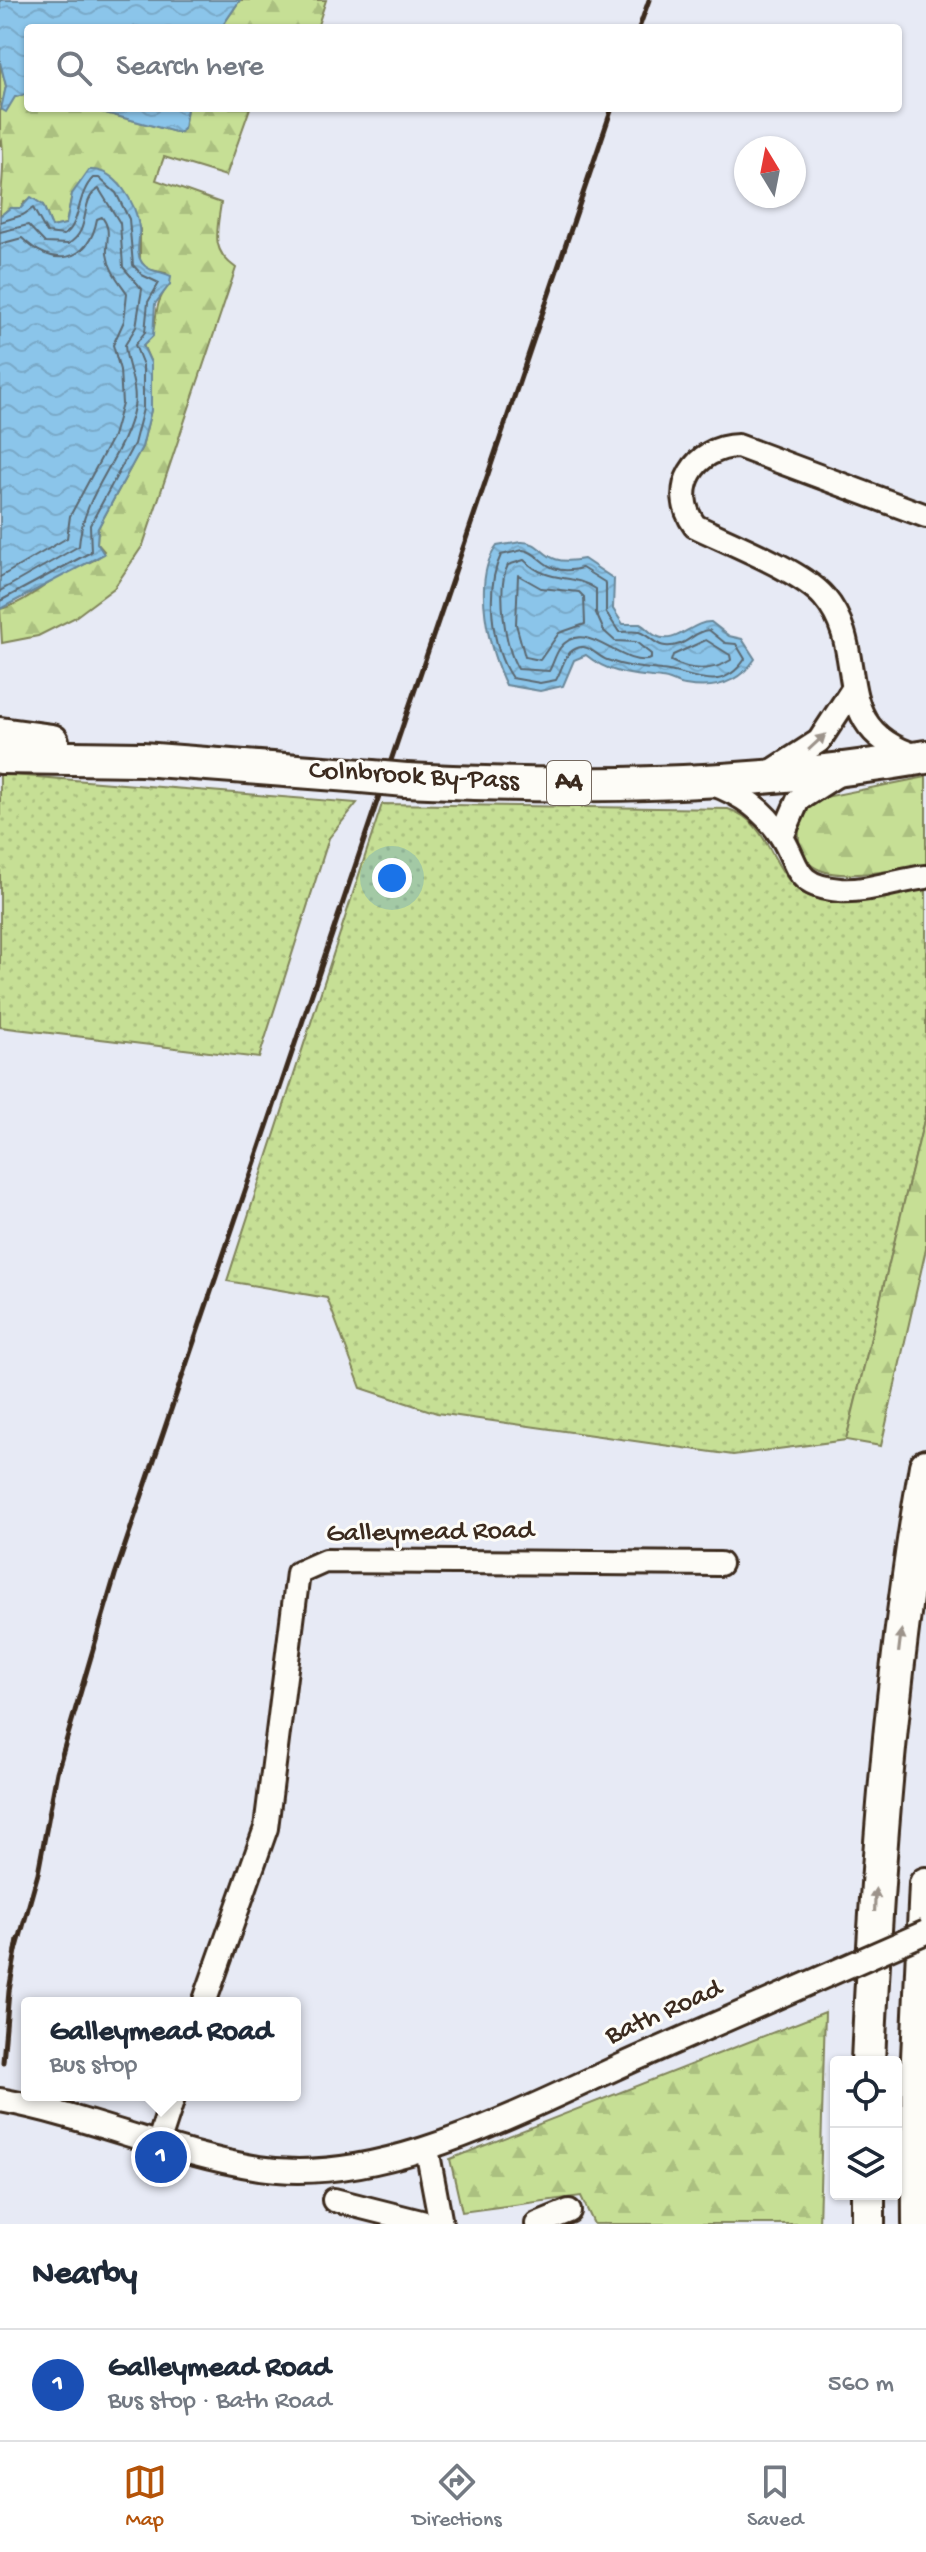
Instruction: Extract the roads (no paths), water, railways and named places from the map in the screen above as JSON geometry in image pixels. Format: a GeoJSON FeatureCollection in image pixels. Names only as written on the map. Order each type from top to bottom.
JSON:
{"type":"FeatureCollection","features":[{"type":"Feature","properties":{"kind":"highway","name":"Colnbrook By-Pass"},"geometry":{"type":"LineString","coordinates":[[0,734],[142,759]]}},
{"type":"Feature","properties":{"kind":"highway","name":"Colnbrook By-Pass"},"geometry":{"type":"LineString","coordinates":[[0,757],[142,759],[406,780],[541,784],[766,775],[924,758]]}},
{"type":"Feature","properties":{"kind":"highway"},"geometry":{"type":"LineString","coordinates":[[868,2056],[876,1881],[892,1715],[910,1557],[926,1466]]}},
{"type":"Feature","properties":{"kind":"highway"},"geometry":{"type":"LineString","coordinates":[[919,2222],[918,2058],[926,1884]]}},
{"type":"Feature","properties":{"kind":"street"},"geometry":{"type":"LineString","coordinates":[[924,758],[893,747],[877,735],[851,692],[849,649],[828,602],[813,586],[695,526],[685,502],[686,483],[713,449],[738,446],[926,516]]}},
{"type":"Feature","properties":{"kind":"street"},"geometry":{"type":"LineString","coordinates":[[766,775],[803,755],[819,741],[851,692]]}},
{"type":"Feature","properties":{"kind":"street"},"geometry":{"type":"LineString","coordinates":[[782,837],[794,807],[804,793],[852,767]]}},
{"type":"Feature","properties":{"kind":"street"},"geometry":{"type":"LineString","coordinates":[[701,779],[747,799],[782,837],[799,873],[822,885],[848,889],[926,877]]}},
{"type":"Feature","properties":{"kind":"street","name":"Galleymead Road"},"geometry":{"type":"LineString","coordinates":[[206,1997],[266,1828],[298,1573],[325,1561],[720,1564]]}},
{"type":"Feature","properties":{"kind":"street","name":"Bath Road"},"geometry":{"type":"LineString","coordinates":[[0,2100],[261,2168],[302,2170],[355,2167],[427,2149],[926,1932]]}},
{"type":"Feature","properties":{"kind":"street"},"geometry":{"type":"LineString","coordinates":[[159,2141],[172,2101]]}},
{"type":"Feature","properties":{"kind":"street"},"geometry":{"type":"LineString","coordinates":[[427,2149],[441,2224]]}},
{"type":"Feature","properties":{"kind":"street"},"geometry":{"type":"LineString","coordinates":[[334,2200],[364,2216],[429,2224]]}},
{"type":"Feature","properties":{"kind":"street"},"geometry":{"type":"LineString","coordinates":[[537,2224],[569,2211]]}},
{"type":"Feature","properties":{"kind":"water"},"geometry":{"type":"Polygon","coordinates":[[[0,0],[240,0],[224,24],[24,24],[24,95],[15,97],[6,112],[1,109],[6,86],[0,62],[0,0]]]}},
{"type":"Feature","properties":{"kind":"water"},"geometry":{"type":"Polygon","coordinates":[[[102,112],[186,112],[184,129],[179,133],[102,112]]]}},
{"type":"Feature","properties":{"kind":"water"},"geometry":{"type":"Polygon","coordinates":[[[89,170],[108,175],[123,189],[137,218],[138,254],[142,263],[171,276],[170,284],[155,304],[153,336],[143,346],[151,363],[151,410],[142,447],[98,528],[97,543],[104,554],[0,609],[0,216],[10,208],[21,208],[31,197],[43,205],[52,227],[66,224],[72,194],[89,170]]]}},
{"type":"Feature","properties":{"kind":"water"},"geometry":{"type":"Polygon","coordinates":[[[529,543],[559,560],[584,559],[614,579],[613,609],[623,624],[640,624],[654,635],[670,638],[711,622],[729,636],[742,639],[755,659],[733,680],[706,687],[621,672],[603,666],[586,655],[574,660],[563,686],[540,691],[506,685],[494,654],[485,616],[485,577],[489,560],[497,546],[529,543]]]}},
{"type":"Feature","properties":{"kind":"railway"},"geometry":{"type":"LineString","coordinates":[[640,24],[649,0]]}},
{"type":"Feature","properties":{"kind":"railway"},"geometry":{"type":"LineString","coordinates":[[16,1951],[38,1873],[57,1772],[115,1575],[611,112]]}},
{"type":"Feature","properties":{"kind":"railway"},"geometry":{"type":"LineString","coordinates":[[3,2062],[9,1991],[18,1939]]}},
{"type":"Feature","properties":{"kind":"place","name":"Galleymead Road"},"geometry":{"type":"Point","coordinates":[161,2157]}}]}
